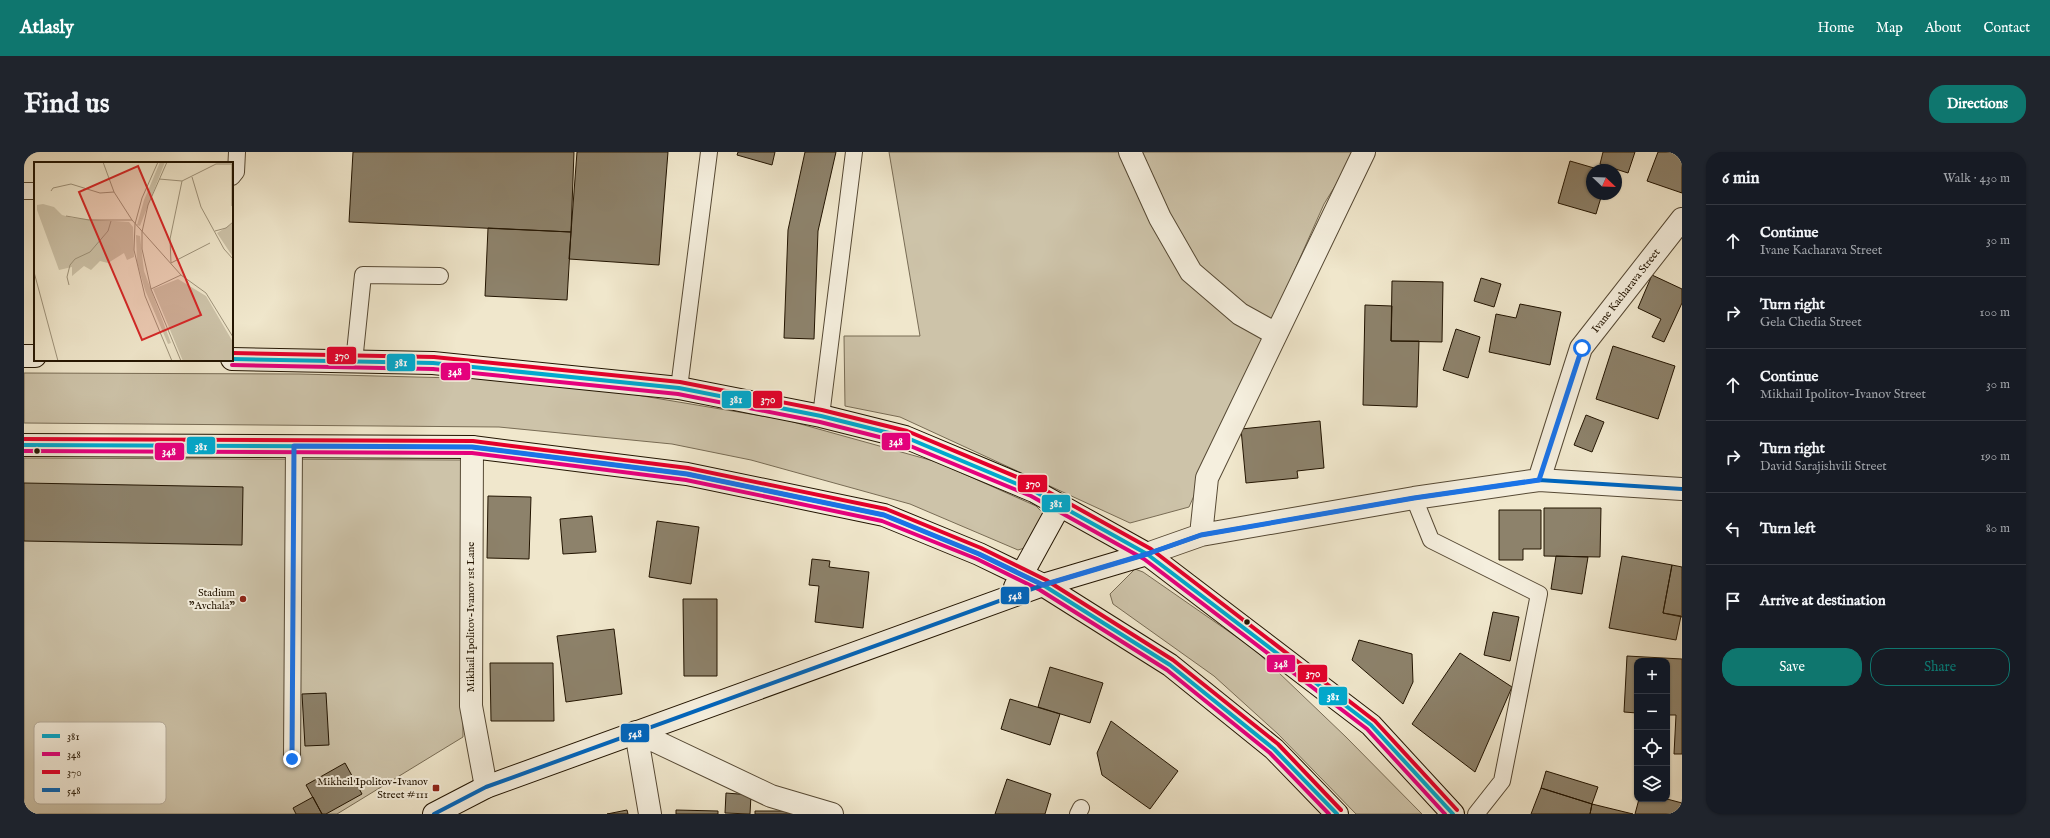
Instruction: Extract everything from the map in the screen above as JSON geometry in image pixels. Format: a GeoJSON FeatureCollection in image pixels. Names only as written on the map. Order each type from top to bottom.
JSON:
{"type":"FeatureCollection","features":[{"type":"Feature","properties":{"kind":"street"},"geometry":{"type":"LineString","coordinates":[[1130,152],[1160,218],[1191,272],[1240,314],[1276,334]]}},
{"type":"Feature","properties":{"kind":"street"},"geometry":{"type":"LineString","coordinates":[[1201,535],[1207,478],[1364,152]]}},
{"type":"Feature","properties":{"kind":"street","name":"Ivane Kacharava Street"},"geometry":{"type":"LineString","coordinates":[[1539,480],[1582,348],[1682,219]]}},
{"type":"Feature","properties":{"kind":"street"},"geometry":{"type":"LineString","coordinates":[[233,359],[433,363],[679,388],[821,416],[905,437],[1034,491],[1147,554],[1371,725],[1454,814]]}},
{"type":"Feature","properties":{"kind":"street"},"geometry":{"type":"LineString","coordinates":[[24,445],[472,447],[687,474],[884,515],[979,554],[1043,585],[1170,665],[1274,749],[1337,814]]}},
{"type":"Feature","properties":{"kind":"street","name":"Mikhail Ipolitov-Ivanov 1st Lane"},"geometry":{"type":"LineString","coordinates":[[472,447],[471,706],[486,787]]}},
{"type":"Feature","properties":{"kind":"street"},"geometry":{"type":"LineString","coordinates":[[434,814],[486,787],[636,732],[1043,585],[1147,554],[1201,535],[1414,498],[1539,480],[1682,489]]}},
{"type":"Feature","properties":{"kind":"street"},"geometry":{"type":"LineString","coordinates":[[1010,597],[1060,505]]}},
{"type":"Feature","properties":{"kind":"street"},"geometry":{"type":"LineString","coordinates":[[636,732],[650,814]]}},
{"type":"Feature","properties":{"kind":"street"},"geometry":{"type":"LineString","coordinates":[[636,732],[771,796],[832,814]]}},
{"type":"Feature","properties":{"kind":"lane"},"geometry":{"type":"LineString","coordinates":[[233,176],[236,172],[237,152]]}},
{"type":"Feature","properties":{"kind":"lane"},"geometry":{"type":"LineString","coordinates":[[679,388],[709,152]]}},
{"type":"Feature","properties":{"kind":"lane"},"geometry":{"type":"LineString","coordinates":[[821,416],[854,152]]}},
{"type":"Feature","properties":{"kind":"lane"},"geometry":{"type":"LineString","coordinates":[[24,190],[34,191]]}},
{"type":"Feature","properties":{"kind":"lane"},"geometry":{"type":"LineString","coordinates":[[354,362],[362,276],[440,276]]}},
{"type":"Feature","properties":{"kind":"lane"},"geometry":{"type":"LineString","coordinates":[[292,759],[294,446]]}},
{"type":"Feature","properties":{"kind":"lane"},"geometry":{"type":"LineString","coordinates":[[1414,498],[1431,540],[1539,594],[1502,782],[1476,814]]}},
{"type":"Feature","properties":{"kind":"shaded area"},"geometry":{"type":"Polygon","coordinates":[[[889,152],[1356,152],[1324,204],[1189,507],[1130,523],[900,417],[845,406],[844,336],[920,336],[889,152]]]}},
{"type":"Feature","properties":{"kind":"shaded area"},"geometry":{"type":"Polygon","coordinates":[[[24,373],[299,374],[494,379],[613,391],[786,420],[937,462],[1036,506],[1045,515],[1028,547],[1018,550],[910,504],[751,460],[672,444],[499,427],[24,423],[24,373]]]}},
{"type":"Feature","properties":{"kind":"shaded area","name":"Stadium \"Avchala\""},"geometry":{"type":"Polygon","coordinates":[[[24,458],[461,460],[463,737],[337,814],[24,814],[24,458]]]}},
{"type":"Feature","properties":{"kind":"shaded area"},"geometry":{"type":"Polygon","coordinates":[[[1135,569],[1143,572],[1254,649],[1346,737],[1422,814],[1356,814],[1278,734],[1214,676],[1113,604],[1110,594],[1135,569]]]}},
{"type":"Feature","properties":{"kind":"building"},"geometry":{"type":"Polygon","coordinates":[[[353,152],[574,152],[571,232],[349,222],[353,152]]]}},
{"type":"Feature","properties":{"kind":"building"},"geometry":{"type":"Polygon","coordinates":[[[577,152],[668,152],[659,265],[569,259],[577,152]]]}},
{"type":"Feature","properties":{"kind":"building"},"geometry":{"type":"Polygon","coordinates":[[[738,152],[775,152],[772,165],[737,155],[738,152]]]}},
{"type":"Feature","properties":{"kind":"building"},"geometry":{"type":"Polygon","coordinates":[[[805,152],[836,152],[818,231],[814,339],[784,338],[788,230],[805,152]]]}},
{"type":"Feature","properties":{"kind":"building"},"geometry":{"type":"Polygon","coordinates":[[[1603,152],[1635,152],[1628,173],[1622,171],[1622,164],[1600,164],[1603,152]]]}},
{"type":"Feature","properties":{"kind":"building"},"geometry":{"type":"Polygon","coordinates":[[[1658,152],[1682,152],[1682,193],[1647,181],[1658,152]]]}},
{"type":"Feature","properties":{"kind":"building"},"geometry":{"type":"Polygon","coordinates":[[[1570,161],[1586,166],[1586,200],[1600,200],[1596,214],[1558,203],[1570,161]]]}},
{"type":"Feature","properties":{"kind":"building"},"geometry":{"type":"Polygon","coordinates":[[[488,228],[571,232],[567,300],[485,296],[488,228]]]}},
{"type":"Feature","properties":{"kind":"building"},"geometry":{"type":"Polygon","coordinates":[[[1652,275],[1682,289],[1682,303],[1664,342],[1652,337],[1661,319],[1638,308],[1652,275]]]}},
{"type":"Feature","properties":{"kind":"building"},"geometry":{"type":"Polygon","coordinates":[[[1481,278],[1501,284],[1494,307],[1474,301],[1481,278]]]}},
{"type":"Feature","properties":{"kind":"building"},"geometry":{"type":"Polygon","coordinates":[[[1392,281],[1443,282],[1442,342],[1391,341],[1392,281]]]}},
{"type":"Feature","properties":{"kind":"building"},"geometry":{"type":"Polygon","coordinates":[[[1520,304],[1561,312],[1550,365],[1489,352],[1496,314],[1516,318],[1520,304]]]}},
{"type":"Feature","properties":{"kind":"building"},"geometry":{"type":"Polygon","coordinates":[[[1365,305],[1392,306],[1391,341],[1419,341],[1417,407],[1363,405],[1365,305]]]}},
{"type":"Feature","properties":{"kind":"building"},"geometry":{"type":"Polygon","coordinates":[[[1456,329],[1480,337],[1468,378],[1443,370],[1456,329]]]}},
{"type":"Feature","properties":{"kind":"building"},"geometry":{"type":"Polygon","coordinates":[[[1613,346],[1675,366],[1658,419],[1596,399],[1613,346]]]}},
{"type":"Feature","properties":{"kind":"building"},"geometry":{"type":"Polygon","coordinates":[[[1586,415],[1604,422],[1592,452],[1574,445],[1586,415]]]}},
{"type":"Feature","properties":{"kind":"building"},"geometry":{"type":"Polygon","coordinates":[[[1320,421],[1324,468],[1297,471],[1298,478],[1246,483],[1241,429],[1320,421]]]}},
{"type":"Feature","properties":{"kind":"building"},"geometry":{"type":"Polygon","coordinates":[[[24,483],[243,487],[242,545],[24,541],[24,483]]]}},
{"type":"Feature","properties":{"kind":"building"},"geometry":{"type":"Polygon","coordinates":[[[488,496],[531,497],[529,559],[487,558],[488,496]]]}},
{"type":"Feature","properties":{"kind":"building"},"geometry":{"type":"Polygon","coordinates":[[[1544,508],[1601,508],[1600,557],[1544,556],[1544,508]]]}},
{"type":"Feature","properties":{"kind":"building"},"geometry":{"type":"Polygon","coordinates":[[[1499,510],[1541,510],[1541,549],[1523,549],[1523,560],[1499,560],[1499,510]]]}},
{"type":"Feature","properties":{"kind":"building"},"geometry":{"type":"Polygon","coordinates":[[[592,516],[596,552],[563,554],[560,519],[592,516]]]}},
{"type":"Feature","properties":{"kind":"building"},"geometry":{"type":"Polygon","coordinates":[[[657,521],[699,527],[691,584],[649,577],[657,521]]]}},
{"type":"Feature","properties":{"kind":"building"},"geometry":{"type":"Polygon","coordinates":[[[1556,556],[1588,557],[1582,594],[1551,589],[1556,556]]]}},
{"type":"Feature","properties":{"kind":"building"},"geometry":{"type":"Polygon","coordinates":[[[1622,556],[1672,565],[1663,613],[1681,616],[1676,640],[1609,628],[1622,556]]]}},
{"type":"Feature","properties":{"kind":"building"},"geometry":{"type":"Polygon","coordinates":[[[812,559],[830,561],[829,567],[869,572],[863,628],[815,622],[819,586],[809,585],[812,559]]]}},
{"type":"Feature","properties":{"kind":"building"},"geometry":{"type":"Polygon","coordinates":[[[1672,565],[1682,567],[1682,617],[1663,613],[1672,565]]]}},
{"type":"Feature","properties":{"kind":"building"},"geometry":{"type":"Polygon","coordinates":[[[683,599],[717,599],[717,676],[684,676],[683,599]]]}},
{"type":"Feature","properties":{"kind":"building"},"geometry":{"type":"Polygon","coordinates":[[[1493,612],[1519,617],[1510,661],[1484,655],[1493,612]]]}},
{"type":"Feature","properties":{"kind":"building"},"geometry":{"type":"Polygon","coordinates":[[[614,629],[622,694],[566,702],[557,636],[614,629]]]}},
{"type":"Feature","properties":{"kind":"building"},"geometry":{"type":"Polygon","coordinates":[[[1359,640],[1412,654],[1413,682],[1403,704],[1352,660],[1359,640]]]}},
{"type":"Feature","properties":{"kind":"building"},"geometry":{"type":"Polygon","coordinates":[[[1460,653],[1512,687],[1475,772],[1412,724],[1460,653]]]}},
{"type":"Feature","properties":{"kind":"building"},"geometry":{"type":"Polygon","coordinates":[[[1627,656],[1664,658],[1634,658],[1634,713],[1624,712],[1627,656]]]}},
{"type":"Feature","properties":{"kind":"building"},"geometry":{"type":"Polygon","coordinates":[[[1670,658],[1682,659],[1682,754],[1674,754],[1676,715],[1670,715],[1670,658]]]}},
{"type":"Feature","properties":{"kind":"building"},"geometry":{"type":"Polygon","coordinates":[[[490,663],[553,663],[554,721],[491,721],[490,663]]]}},
{"type":"Feature","properties":{"kind":"building"},"geometry":{"type":"Polygon","coordinates":[[[1050,667],[1103,683],[1090,723],[1038,707],[1050,667]]]}},
{"type":"Feature","properties":{"kind":"building"},"geometry":{"type":"Polygon","coordinates":[[[326,693],[329,745],[305,746],[302,694],[326,693]]]}},
{"type":"Feature","properties":{"kind":"building"},"geometry":{"type":"Polygon","coordinates":[[[1010,699],[1060,714],[1050,745],[1001,729],[1010,699]]]}},
{"type":"Feature","properties":{"kind":"building"},"geometry":{"type":"Polygon","coordinates":[[[1111,721],[1178,771],[1150,809],[1102,775],[1097,753],[1111,721]]]}},
{"type":"Feature","properties":{"kind":"building"},"geometry":{"type":"Polygon","coordinates":[[[345,763],[362,794],[326,814],[322,814],[306,785],[345,763]]]}},
{"type":"Feature","properties":{"kind":"building"},"geometry":{"type":"Polygon","coordinates":[[[1546,771],[1598,787],[1592,804],[1541,788],[1546,771]]]}},
{"type":"Feature","properties":{"kind":"building"},"geometry":{"type":"Polygon","coordinates":[[[1007,779],[1051,794],[1045,814],[995,814],[1007,779]]]}},
{"type":"Feature","properties":{"kind":"building"},"geometry":{"type":"Polygon","coordinates":[[[1541,788],[1592,804],[1590,814],[1531,814],[1541,788]]]}},
{"type":"Feature","properties":{"kind":"building"},"geometry":{"type":"Polygon","coordinates":[[[726,793],[751,795],[750,814],[725,813],[726,793]]]}},
{"type":"Feature","properties":{"kind":"building"},"geometry":{"type":"Polygon","coordinates":[[[313,797],[322,814],[296,814],[293,808],[313,797]]]}},
{"type":"Feature","properties":{"kind":"building"},"geometry":{"type":"Polygon","coordinates":[[[1670,800],[1682,803],[1682,814],[1635,814],[1638,802],[1670,802],[1670,800]]]}},
{"type":"Feature","properties":{"kind":"building"},"geometry":{"type":"Polygon","coordinates":[[[1592,804],[1633,814],[1590,814],[1592,804]]]}},
{"type":"Feature","properties":{"kind":"building"},"geometry":{"type":"Polygon","coordinates":[[[627,810],[628,814],[607,814],[627,810]]]}},
{"type":"Feature","properties":{"kind":"building"},"geometry":{"type":"Polygon","coordinates":[[[676,810],[718,811],[718,814],[676,814],[676,810]]]}},
{"type":"Feature","properties":{"kind":"building"},"geometry":{"type":"Polygon","coordinates":[[[755,811],[797,811],[797,814],[755,814],[755,811]]]}},
{"type":"Feature","properties":{"kind":"transit line","name":"370"},"geometry":{"type":"LineString","coordinates":[[233,353],[434,357],[680,382],[822,410],[907,431],[1036,485],[1151,549],[1375,721],[1457,810]]}},
{"type":"Feature","properties":{"kind":"transit line","name":"381"},"geometry":{"type":"LineString","coordinates":[[233,359],[433,363],[679,388],[821,416],[905,437],[1034,491],[1147,554],[1371,725],[1453,814]]}},
{"type":"Feature","properties":{"kind":"transit line","name":"348"},"geometry":{"type":"LineString","coordinates":[[232,365],[433,369],[678,394],[820,422],[903,443],[1031,496],[1144,559],[1367,729],[1445,814]]}},
{"type":"Feature","properties":{"kind":"transit line","name":"370"},"geometry":{"type":"LineString","coordinates":[[24,439],[473,441],[688,468],[886,509],[981,548],[1046,580],[1173,660],[1278,744],[1341,810]]}},
{"type":"Feature","properties":{"kind":"transit line","name":"381"},"geometry":{"type":"LineString","coordinates":[[24,445],[472,447],[687,474],[884,515],[979,554],[1043,585],[1170,665],[1274,749],[1337,814]]}},
{"type":"Feature","properties":{"kind":"transit line","name":"348"},"geometry":{"type":"LineString","coordinates":[[24,451],[472,453],[686,480],[882,521],[977,559],[1040,590],[1167,670],[1270,753],[1329,814]]}},
{"type":"Feature","properties":{"kind":"transit line","name":"548"},"geometry":{"type":"LineString","coordinates":[[434,814],[486,787],[1043,585],[1147,554],[1201,535],[1414,498],[1539,480],[1682,489]]}},
{"type":"Feature","properties":{"kind":"place","name":"Stadium \"Avchala\""},"geometry":{"type":"Point","coordinates":[243,599]}},
{"type":"Feature","properties":{"kind":"place","name":"Mikheil Ipolitov-Ivanov Street #111"},"geometry":{"type":"Point","coordinates":[436,788]}},
{"type":"Feature","properties":{"kind":"route"},"geometry":{"type":"LineString","coordinates":[[292,759],[294,446],[472,447],[687,474],[884,515],[979,554],[1043,585],[1147,554],[1201,535],[1414,498],[1539,480],[1582,348]]}}]}
